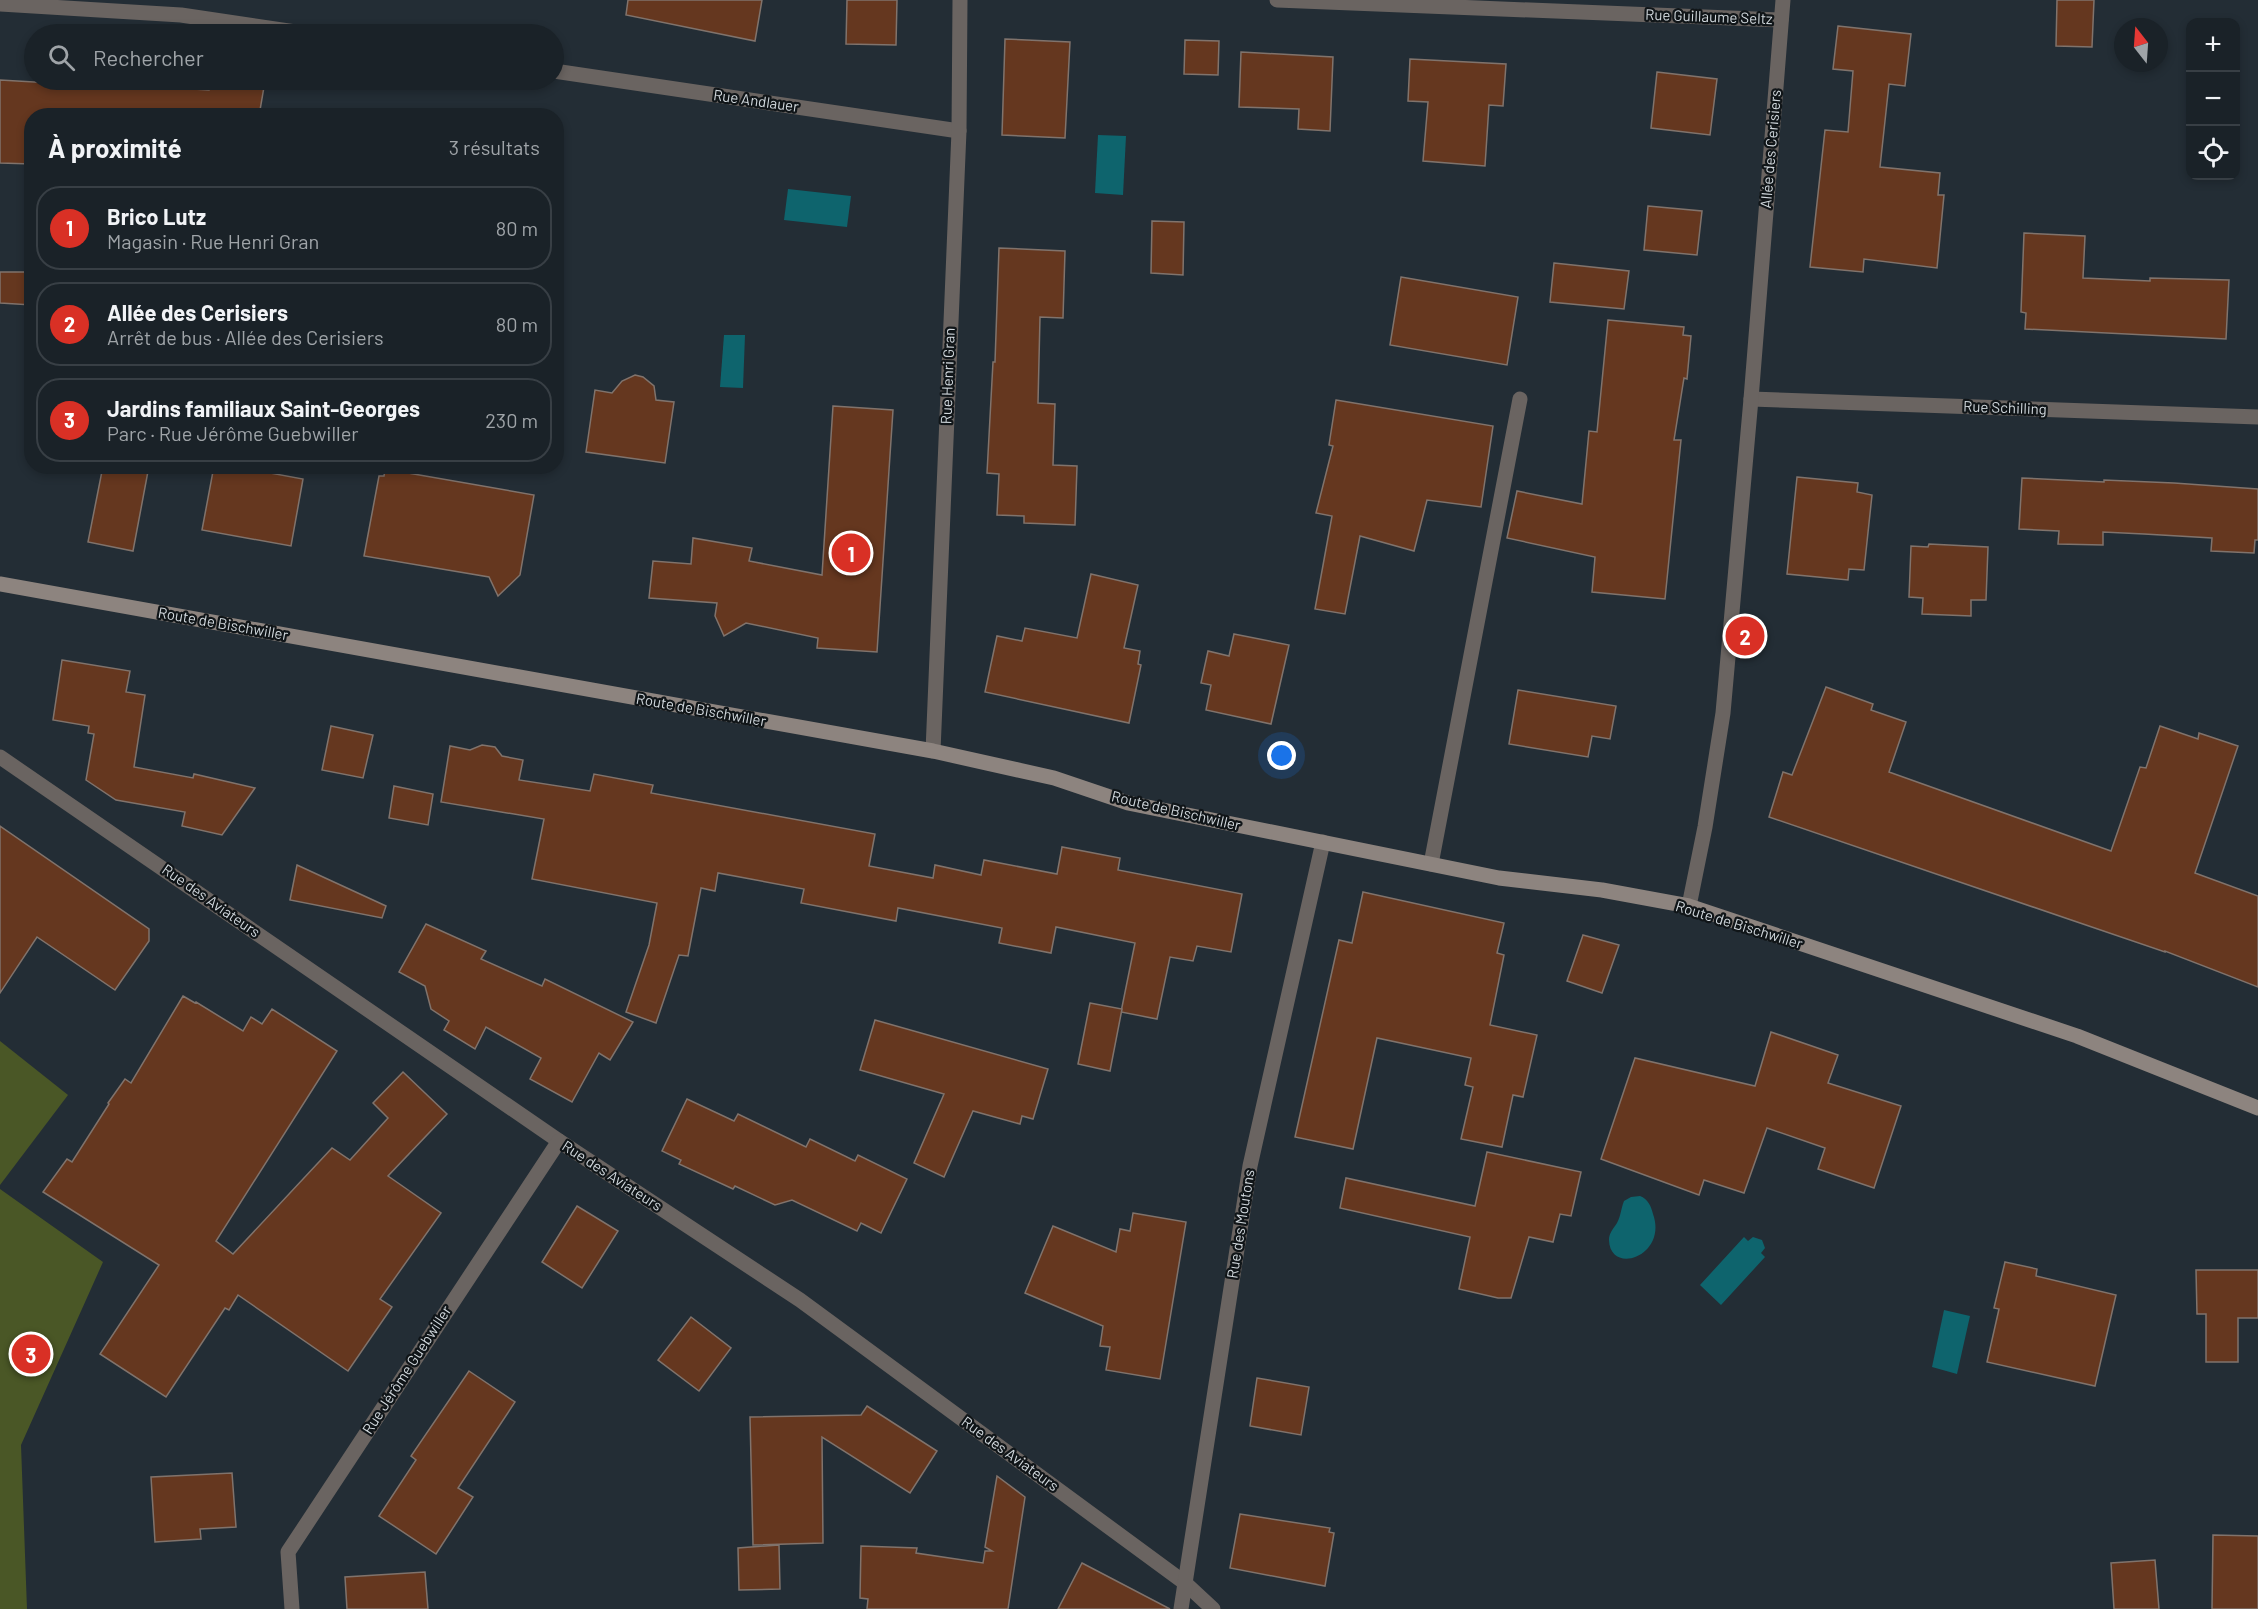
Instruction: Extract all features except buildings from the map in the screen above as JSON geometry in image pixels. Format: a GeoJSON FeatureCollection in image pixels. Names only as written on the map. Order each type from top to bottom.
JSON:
{"type":"FeatureCollection","features":[{"type":"Feature","properties":{"kind":"street","name":"Rue Henri Gran"},"geometry":{"type":"LineString","coordinates":[[933,751],[958,131],[960,0]]}},
{"type":"Feature","properties":{"kind":"street","name":"Rue Guillaume Seltz"},"geometry":{"type":"LineString","coordinates":[[1277,0],[1781,20]]}},
{"type":"Feature","properties":{"kind":"street","name":"Allée des Cerisiers"},"geometry":{"type":"LineString","coordinates":[[1689,906],[1705,826],[1722,713],[1751,399],[1783,0]]}},
{"type":"Feature","properties":{"kind":"street"},"geometry":{"type":"LineString","coordinates":[[0,4],[60,4],[181,15],[242,24]]}},
{"type":"Feature","properties":{"kind":"street","name":"Rue Andlauer"},"geometry":{"type":"LineString","coordinates":[[564,72],[958,131]]}},
{"type":"Feature","properties":{"kind":"street"},"geometry":{"type":"LineString","coordinates":[[1431,864],[1520,399]]}},
{"type":"Feature","properties":{"kind":"street","name":"Rue Schilling"},"geometry":{"type":"LineString","coordinates":[[1751,399],[2258,417]]}},
{"type":"Feature","properties":{"kind":"street","name":"Route de Bischwiller"},"geometry":{"type":"LineString","coordinates":[[0,584],[933,751],[1054,778],[1128,803],[1499,878],[1602,890],[1689,906],[2077,1036],[2258,1108]]}},
{"type":"Feature","properties":{"kind":"street","name":"Rue des Aviateurs"},"geometry":{"type":"LineString","coordinates":[[2,761],[559,1141],[800,1300],[1185,1583],[1213,1609]]}},
{"type":"Feature","properties":{"kind":"street","name":"Rue des Moutons"},"geometry":{"type":"LineString","coordinates":[[1180,1609],[1250,1166],[1323,842]]}},
{"type":"Feature","properties":{"kind":"street","name":"Rue Jérôme Guebwiller"},"geometry":{"type":"LineString","coordinates":[[292,1609],[288,1552],[559,1141]]}},
{"type":"Feature","properties":{"kind":"green space"},"geometry":{"type":"Polygon","coordinates":[[[0,1041],[68,1095],[0,1185],[0,1041]]]}},
{"type":"Feature","properties":{"kind":"green space"},"geometry":{"type":"Polygon","coordinates":[[[0,1189],[103,1262],[21,1445],[27,1609],[0,1609],[0,1189]]]}},
{"type":"Feature","properties":{"kind":"water"},"geometry":{"type":"Polygon","coordinates":[[[1098,135],[1126,136],[1123,195],[1095,193],[1098,135]]]}},
{"type":"Feature","properties":{"kind":"water"},"geometry":{"type":"Polygon","coordinates":[[[788,189],[851,196],[847,227],[784,220],[788,189]]]}},
{"type":"Feature","properties":{"kind":"water"},"geometry":{"type":"Polygon","coordinates":[[[724,335],[745,335],[743,388],[720,387],[724,335]]]}},
{"type":"Feature","properties":{"kind":"water"},"geometry":{"type":"Polygon","coordinates":[[[1640,1196],[1647,1201],[1652,1211],[1655,1229],[1653,1241],[1637,1256],[1627,1259],[1618,1257],[1612,1251],[1610,1235],[1624,1201],[1640,1196]]]}},
{"type":"Feature","properties":{"kind":"water"},"geometry":{"type":"Polygon","coordinates":[[[1744,1237],[1748,1241],[1753,1237],[1762,1240],[1765,1248],[1761,1253],[1765,1257],[1721,1305],[1700,1285],[1744,1237]]]}},
{"type":"Feature","properties":{"kind":"water"},"geometry":{"type":"Polygon","coordinates":[[[1944,1310],[1970,1316],[1957,1374],[1932,1367],[1944,1310]]]}},
{"type":"Feature","properties":{"kind":"place","name":"Brico Lutz"},"geometry":{"type":"Point","coordinates":[851,553]}},
{"type":"Feature","properties":{"kind":"place","name":"Allée des Cerisiers"},"geometry":{"type":"Point","coordinates":[1745,636]}},
{"type":"Feature","properties":{"kind":"place","name":"Jardins familiaux Saint-Georges"},"geometry":{"type":"Point","coordinates":[31,1354]}}]}
